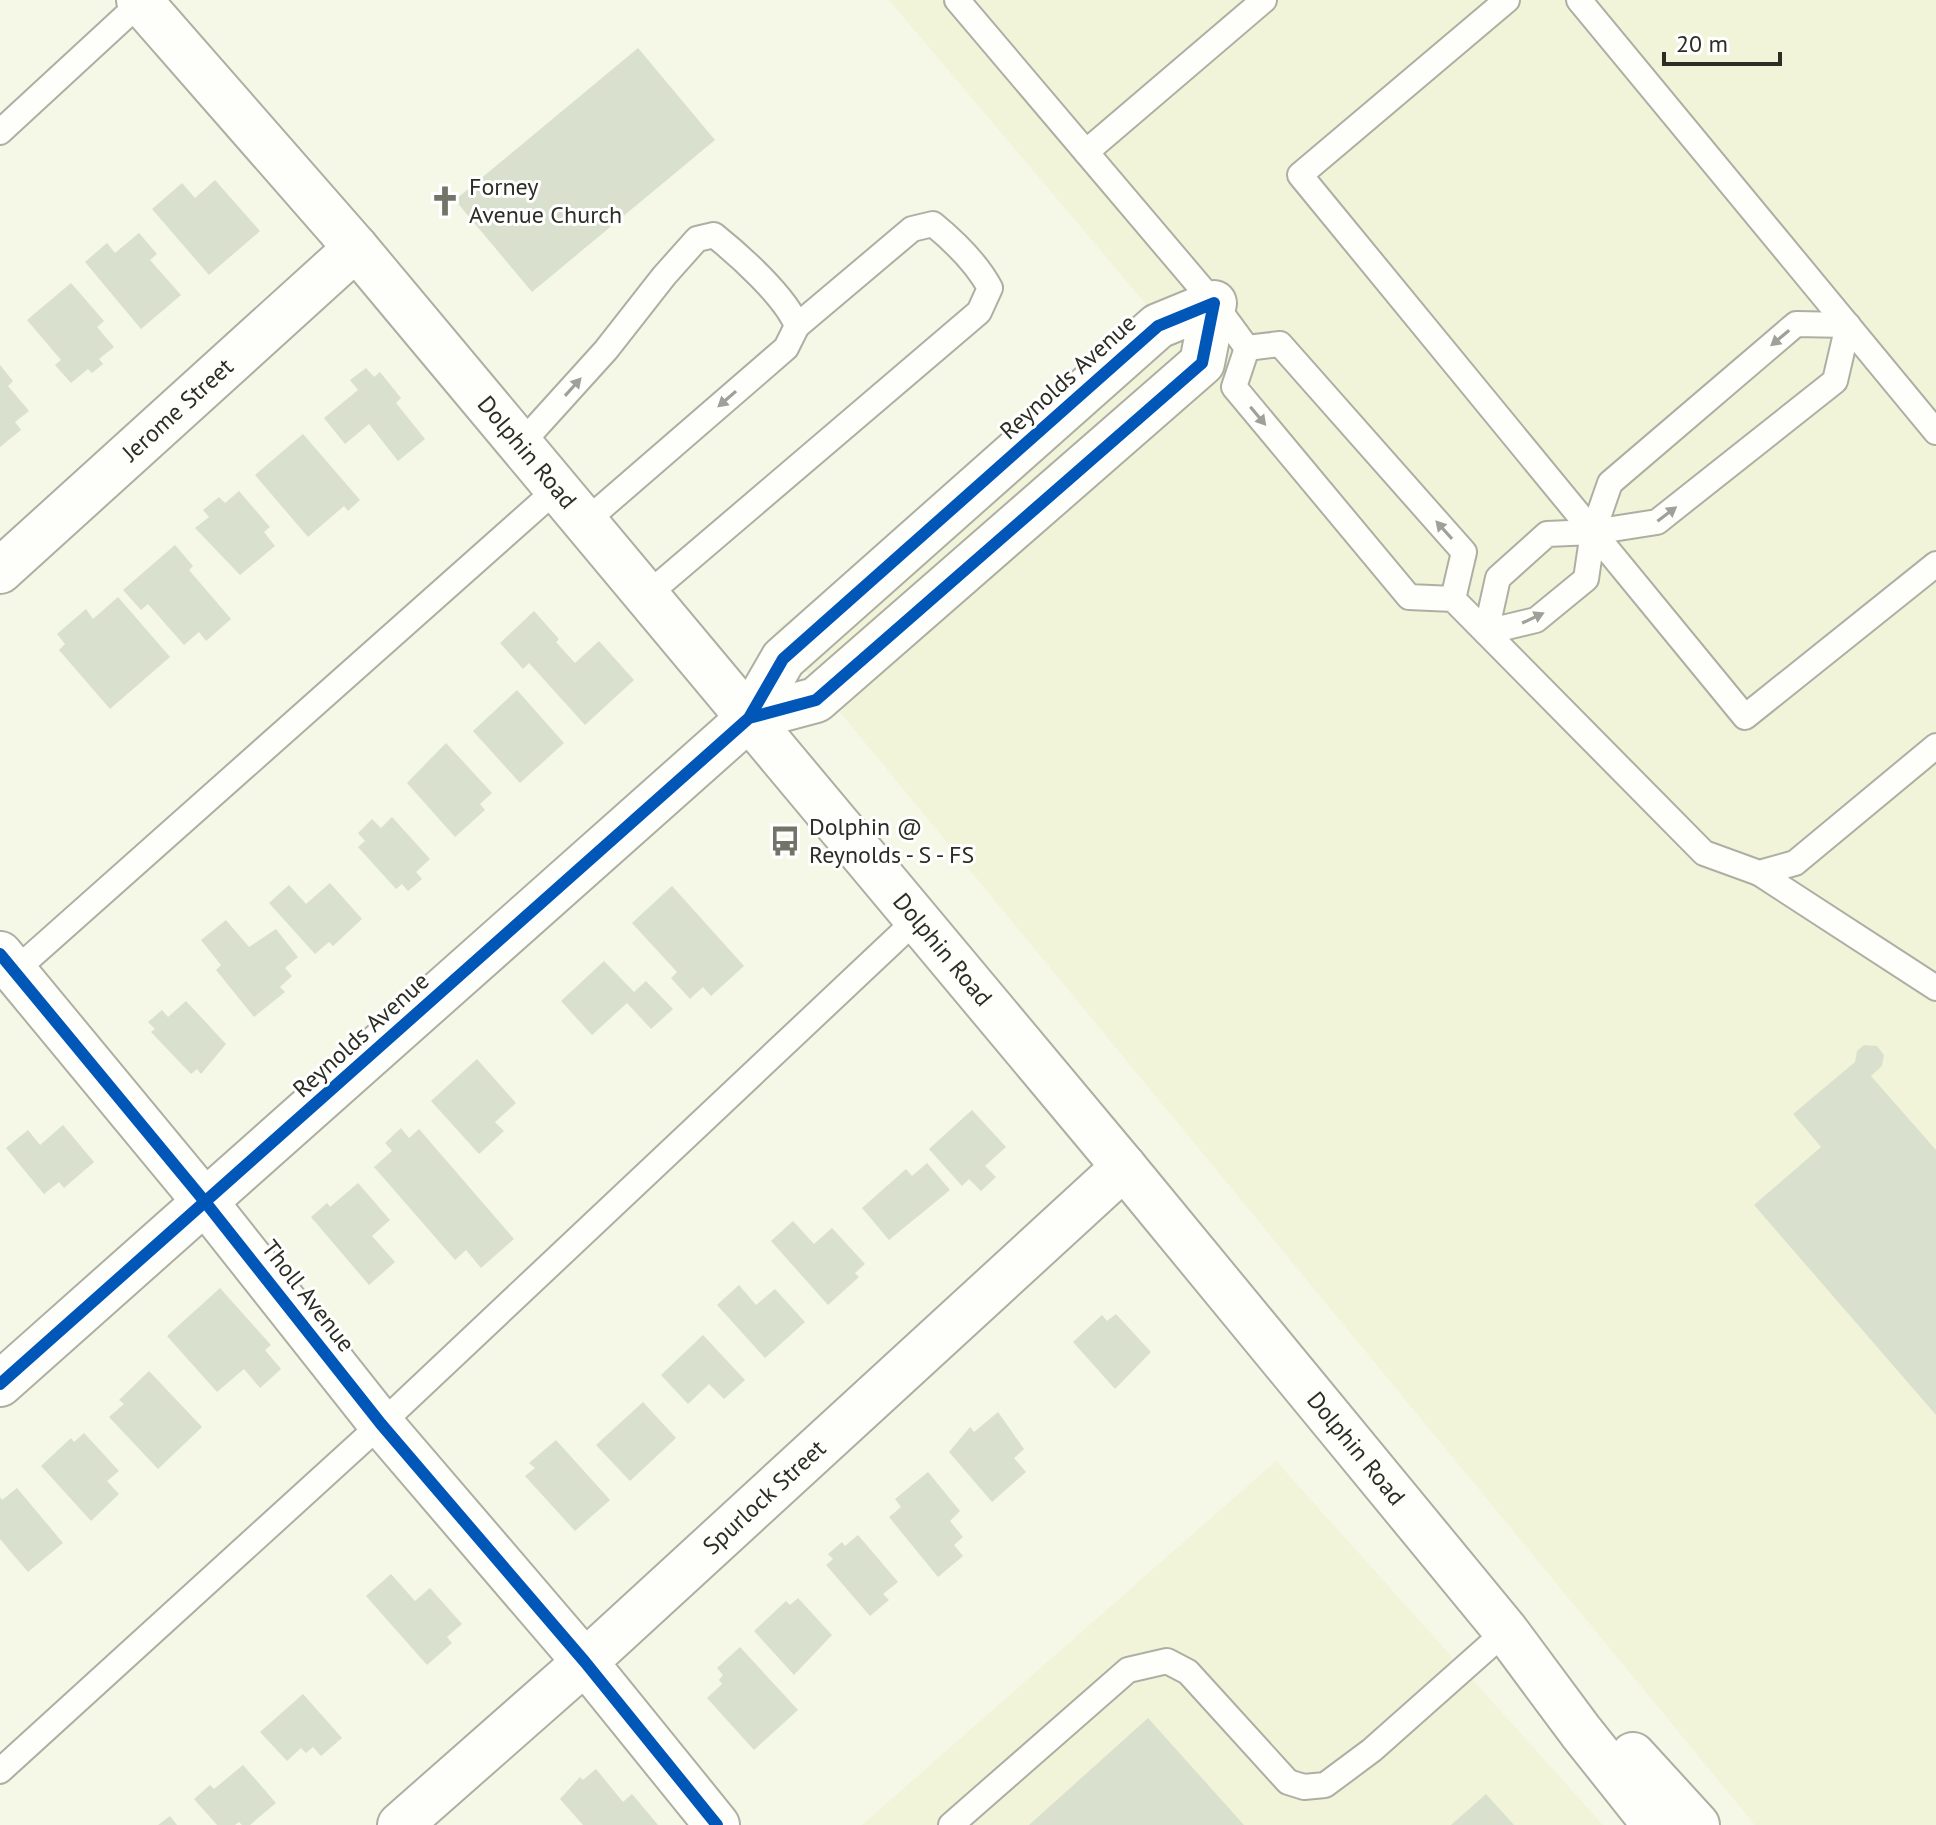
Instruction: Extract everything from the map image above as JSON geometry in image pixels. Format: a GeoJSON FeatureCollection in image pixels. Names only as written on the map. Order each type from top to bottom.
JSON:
{"type":"FeatureCollection","features":[{"type":"Feature","properties":{"kind":"street","name":"Dolphin Road"},"geometry":{"type":"LineString","coordinates":[[140,1],[356,248],[1124,1167],[1506,1631],[1655,1825]]}},
{"type":"Feature","properties":{"kind":"street","name":"Jerome Street"},"geometry":{"type":"LineString","coordinates":[[0,571],[356,248]]}},
{"type":"Feature","properties":{"kind":"street","name":"Reynolds Avenue"},"geometry":{"type":"LineString","coordinates":[[749,718],[816,700],[1168,394],[1202,363],[1214,303]]}},
{"type":"Feature","properties":{"kind":"street","name":"Reynolds Avenue"},"geometry":{"type":"LineString","coordinates":[[0,1384],[749,718],[783,659],[1158,326],[1214,303]]}},
{"type":"Feature","properties":{"kind":"street","name":"Tholl Avenue"},"geometry":{"type":"LineString","coordinates":[[5,970],[206,1203],[381,1424],[585,1662],[717,1825]]}},
{"type":"Feature","properties":{"kind":"street","name":"Spurlock Street"},"geometry":{"type":"LineString","coordinates":[[400,1825],[585,1662],[1124,1167]]}},
{"type":"Feature","properties":{"kind":"street","name":"Dolphin Road"},"geometry":{"type":"LineString","coordinates":[[1548,1688],[1580,1700],[1697,1825]]}},
{"type":"Feature","properties":{"kind":"lane"},"geometry":{"type":"LineString","coordinates":[[957,0],[1214,303],[1247,348]]}},
{"type":"Feature","properties":{"kind":"lane"},"geometry":{"type":"LineString","coordinates":[[1086,152],[1264,0]]}},
{"type":"Feature","properties":{"kind":"lane"},"geometry":{"type":"LineString","coordinates":[[1507,0],[1300,175],[1745,717],[1936,564]]}},
{"type":"Feature","properties":{"kind":"lane"},"geometry":{"type":"LineString","coordinates":[[1579,0],[1936,432]]}},
{"type":"Feature","properties":{"kind":"lane"},"geometry":{"type":"LineString","coordinates":[[0,132],[140,1]]}},
{"type":"Feature","properties":{"kind":"lane"},"geometry":{"type":"LineString","coordinates":[[585,522],[912,229],[933,224],[980,270],[990,288],[979,312],[646,596]]}},
{"type":"Feature","properties":{"kind":"lane"},"geometry":{"type":"LineString","coordinates":[[520,445],[606,350],[697,239],[714,235],[738,254],[792,313],[792,337]]}},
{"type":"Feature","properties":{"kind":"lane"},"geometry":{"type":"LineString","coordinates":[[1486,632],[1536,620],[1586,579],[1593,532],[1610,483],[1796,324],[1848,325]]}},
{"type":"Feature","properties":{"kind":"lane"},"geometry":{"type":"LineString","coordinates":[[1486,632],[1498,578],[1547,534],[1593,532],[1657,522],[1835,381],[1848,325]]}},
{"type":"Feature","properties":{"kind":"lane"},"geometry":{"type":"LineString","coordinates":[[1247,348],[1280,344],[1464,552],[1453,599]]}},
{"type":"Feature","properties":{"kind":"lane"},"geometry":{"type":"LineString","coordinates":[[1247,348],[1234,387],[1409,597],[1453,599],[1704,853],[1759,873],[1936,988]]}},
{"type":"Feature","properties":{"kind":"lane"},"geometry":{"type":"LineString","coordinates":[[5,970],[557,489]]}},
{"type":"Feature","properties":{"kind":"lane"},"geometry":{"type":"LineString","coordinates":[[1759,873],[1795,863],[1936,746]]}},
{"type":"Feature","properties":{"kind":"lane"},"geometry":{"type":"LineString","coordinates":[[0,1771],[381,1424],[916,920]]}},
{"type":"Feature","properties":{"kind":"lane"},"geometry":{"type":"LineString","coordinates":[[951,1825],[1128,1670],[1167,1661],[1188,1672],[1288,1782],[1304,1787],[1325,1785],[1372,1750],[1506,1631]]}},
{"type":"Feature","properties":{"kind":"shaded area"},"geometry":{"type":"Polygon","coordinates":[[[889,0],[1936,0],[1936,1825],[1755,1825],[774,632],[1161,322],[889,0]]]}},
{"type":"Feature","properties":{"kind":"shaded area"},"geometry":{"type":"Polygon","coordinates":[[[1276,1461],[1603,1825],[862,1825],[1276,1461]]]}},
{"type":"Feature","properties":{"kind":"building"},"geometry":{"type":"Polygon","coordinates":[[[638,48],[715,140],[532,292],[455,200],[638,48]]]}},
{"type":"Feature","properties":{"kind":"building"},"geometry":{"type":"Polygon","coordinates":[[[215,180],[260,231],[209,275],[152,209],[182,183],[195,198],[215,180]]]}},
{"type":"Feature","properties":{"kind":"building"},"geometry":{"type":"Polygon","coordinates":[[[139,233],[157,254],[150,260],[181,295],[141,329],[85,262],[107,243],[115,253],[139,233]]]}},
{"type":"Feature","properties":{"kind":"building"},"geometry":{"type":"Polygon","coordinates":[[[71,283],[104,321],[97,327],[114,347],[99,359],[103,364],[92,373],[88,369],[71,383],[55,365],[61,360],[27,320],[71,283]]]}},
{"type":"Feature","properties":{"kind":"building"},"geometry":{"type":"Polygon","coordinates":[[[0,365],[13,381],[8,386],[29,411],[15,422],[21,430],[0,447],[0,365]]]}},
{"type":"Feature","properties":{"kind":"building"},"geometry":{"type":"Polygon","coordinates":[[[366,368],[374,377],[380,372],[401,398],[396,403],[425,439],[398,461],[369,424],[345,444],[324,418],[358,390],[350,380],[366,368]]]}},
{"type":"Feature","properties":{"kind":"building"},"geometry":{"type":"Polygon","coordinates":[[[303,434],[360,500],[348,511],[344,506],[308,537],[255,475],[303,434]]]}},
{"type":"Feature","properties":{"kind":"building"},"geometry":{"type":"Polygon","coordinates":[[[239,491],[270,527],[264,532],[275,546],[240,575],[195,528],[209,517],[203,510],[219,497],[225,503],[239,491]]]}},
{"type":"Feature","properties":{"kind":"building"},"geometry":{"type":"Polygon","coordinates":[[[175,545],[193,566],[189,570],[231,619],[206,641],[199,632],[184,645],[148,604],[141,610],[123,590],[175,545]]]}},
{"type":"Feature","properties":{"kind":"building"},"geometry":{"type":"Polygon","coordinates":[[[118,597],[170,657],[110,709],[59,650],[65,644],[57,634],[86,609],[93,619],[118,597]]]}},
{"type":"Feature","properties":{"kind":"building"},"geometry":{"type":"Polygon","coordinates":[[[534,611],[575,663],[599,641],[634,680],[585,725],[529,663],[523,669],[500,643],[534,611]]]}},
{"type":"Feature","properties":{"kind":"building"},"geometry":{"type":"Polygon","coordinates":[[[517,690],[564,743],[520,783],[473,731],[517,690]]]}},
{"type":"Feature","properties":{"kind":"building"},"geometry":{"type":"Polygon","coordinates":[[[446,743],[492,793],[480,804],[485,810],[455,837],[407,783],[446,743]]]}},
{"type":"Feature","properties":{"kind":"building"},"geometry":{"type":"Polygon","coordinates":[[[392,817],[430,859],[416,872],[422,879],[408,891],[402,884],[396,889],[358,847],[365,841],[358,833],[372,819],[381,828],[392,817]]]}},
{"type":"Feature","properties":{"kind":"building"},"geometry":{"type":"Polygon","coordinates":[[[330,883],[362,919],[333,946],[329,942],[315,954],[269,903],[289,885],[306,904],[330,883]]]}},
{"type":"Feature","properties":{"kind":"building"},"geometry":{"type":"Polygon","coordinates":[[[672,886],[744,966],[711,996],[703,987],[690,999],[671,978],[677,972],[632,923],[672,886]]]}},
{"type":"Feature","properties":{"kind":"building"},"geometry":{"type":"Polygon","coordinates":[[[226,920],[249,947],[276,929],[298,957],[285,968],[292,976],[280,987],[285,992],[254,1017],[216,970],[221,965],[201,940],[226,920]]]}},
{"type":"Feature","properties":{"kind":"building"},"geometry":{"type":"Polygon","coordinates":[[[604,961],[634,992],[646,981],[673,1009],[651,1029],[627,1003],[592,1035],[561,1001],[604,961]]]}},
{"type":"Feature","properties":{"kind":"building"},"geometry":{"type":"Polygon","coordinates":[[[186,1001],[226,1044],[201,1074],[197,1069],[191,1074],[151,1032],[155,1029],[148,1022],[162,1010],[168,1017],[186,1001]]]}},
{"type":"Feature","properties":{"kind":"building"},"geometry":{"type":"Polygon","coordinates":[[[1864,1045],[1877,1046],[1884,1055],[1882,1066],[1871,1076],[1936,1150],[1936,1415],[1754,1205],[1821,1147],[1793,1114],[1855,1062],[1857,1051],[1864,1045]]]}},
{"type":"Feature","properties":{"kind":"building"},"geometry":{"type":"Polygon","coordinates":[[[477,1059],[516,1103],[495,1122],[504,1131],[479,1154],[431,1101],[477,1059]]]}},
{"type":"Feature","properties":{"kind":"building"},"geometry":{"type":"Polygon","coordinates":[[[972,1110],[1006,1147],[985,1166],[996,1177],[981,1191],[969,1179],[962,1186],[929,1149],[972,1110]]]}},
{"type":"Feature","properties":{"kind":"building"},"geometry":{"type":"Polygon","coordinates":[[[63,1125],[94,1162],[64,1188],[59,1182],[44,1194],[6,1148],[28,1130],[40,1145],[63,1125]]]}},
{"type":"Feature","properties":{"kind":"building"},"geometry":{"type":"Polygon","coordinates":[[[401,1128],[409,1138],[419,1129],[514,1239],[481,1268],[466,1250],[455,1260],[374,1167],[392,1151],[385,1143],[401,1128]]]}},
{"type":"Feature","properties":{"kind":"building"},"geometry":{"type":"Polygon","coordinates":[[[927,1163],[950,1190],[889,1240],[862,1208],[906,1169],[912,1176],[927,1163]]]}},
{"type":"Feature","properties":{"kind":"building"},"geometry":{"type":"Polygon","coordinates":[[[358,1183],[390,1220],[372,1236],[395,1262],[369,1285],[311,1217],[327,1203],[330,1207],[358,1183]]]}},
{"type":"Feature","properties":{"kind":"building"},"geometry":{"type":"Polygon","coordinates":[[[793,1221],[814,1244],[832,1228],[865,1264],[855,1273],[859,1277],[828,1305],[771,1241],[793,1221]]]}},
{"type":"Feature","properties":{"kind":"building"},"geometry":{"type":"Polygon","coordinates":[[[739,1285],[756,1305],[775,1289],[805,1322],[765,1358],[717,1305],[739,1285]]]}},
{"type":"Feature","properties":{"kind":"building"},"geometry":{"type":"Polygon","coordinates":[[[220,1288],[271,1345],[265,1350],[281,1369],[260,1388],[244,1369],[217,1392],[167,1336],[220,1288]]]}},
{"type":"Feature","properties":{"kind":"building"},"geometry":{"type":"Polygon","coordinates":[[[1116,1314],[1151,1352],[1115,1389],[1073,1342],[1102,1315],[1107,1321],[1116,1314]]]}},
{"type":"Feature","properties":{"kind":"building"},"geometry":{"type":"Polygon","coordinates":[[[703,1335],[745,1380],[724,1399],[709,1384],[688,1404],[661,1375],[703,1335]]]}},
{"type":"Feature","properties":{"kind":"building"},"geometry":{"type":"Polygon","coordinates":[[[149,1371],[202,1427],[158,1469],[109,1417],[124,1404],[119,1400],[149,1371]]]}},
{"type":"Feature","properties":{"kind":"building"},"geometry":{"type":"Polygon","coordinates":[[[643,1402],[676,1438],[630,1481],[596,1445],[643,1402]]]}},
{"type":"Feature","properties":{"kind":"building"},"geometry":{"type":"Polygon","coordinates":[[[998,1412],[1024,1449],[1014,1458],[1026,1472],[992,1502],[949,1452],[970,1427],[974,1432],[998,1412]]]}},
{"type":"Feature","properties":{"kind":"building"},"geometry":{"type":"Polygon","coordinates":[[[84,1433],[119,1471],[107,1481],[119,1494],[91,1521],[41,1466],[71,1438],[74,1442],[84,1433]]]}},
{"type":"Feature","properties":{"kind":"building"},"geometry":{"type":"Polygon","coordinates":[[[556,1440],[610,1500],[575,1531],[525,1476],[535,1468],[529,1463],[556,1440]]]}},
{"type":"Feature","properties":{"kind":"building"},"geometry":{"type":"Polygon","coordinates":[[[928,1472],[960,1511],[950,1521],[963,1537],[954,1545],[963,1556],[938,1577],[889,1517],[901,1507],[895,1499],[928,1472]]]}},
{"type":"Feature","properties":{"kind":"building"},"geometry":{"type":"Polygon","coordinates":[[[17,1488],[63,1543],[28,1572],[0,1539],[0,1497],[2,1500],[17,1488]]]}},
{"type":"Feature","properties":{"kind":"building"},"geometry":{"type":"Polygon","coordinates":[[[858,1535],[898,1582],[883,1594],[889,1600],[870,1616],[826,1565],[833,1559],[828,1554],[842,1542],[845,1546],[858,1535]]]}},
{"type":"Feature","properties":{"kind":"building"},"geometry":{"type":"Polygon","coordinates":[[[391,1574],[415,1601],[430,1588],[462,1624],[447,1637],[452,1643],[427,1665],[366,1596],[391,1574]]]}},
{"type":"Feature","properties":{"kind":"building"},"geometry":{"type":"Polygon","coordinates":[[[798,1598],[832,1635],[794,1675],[754,1631],[786,1601],[790,1605],[798,1598]]]}},
{"type":"Feature","properties":{"kind":"building"},"geometry":{"type":"Polygon","coordinates":[[[740,1647],[798,1710],[754,1750],[707,1698],[722,1684],[719,1680],[723,1675],[717,1668],[740,1647]]]}},
{"type":"Feature","properties":{"kind":"building"},"geometry":{"type":"Polygon","coordinates":[[[303,1694],[342,1738],[321,1756],[313,1747],[306,1753],[301,1748],[287,1761],[260,1732],[303,1694]]]}},
{"type":"Feature","properties":{"kind":"building"},"geometry":{"type":"Polygon","coordinates":[[[1148,1718],[1244,1825],[1029,1825],[1148,1718]]]}},
{"type":"Feature","properties":{"kind":"building"},"geometry":{"type":"Polygon","coordinates":[[[243,1765],[276,1803],[250,1825],[239,1822],[235,1825],[217,1825],[194,1799],[210,1785],[214,1789],[243,1765]]]}},
{"type":"Feature","properties":{"kind":"building"},"geometry":{"type":"Polygon","coordinates":[[[596,1769],[623,1802],[632,1794],[658,1825],[583,1825],[560,1799],[580,1777],[583,1780],[596,1769]]]}},
{"type":"Feature","properties":{"kind":"building"},"geometry":{"type":"Polygon","coordinates":[[[1486,1794],[1514,1825],[1451,1825],[1486,1794]]]}},
{"type":"Feature","properties":{"kind":"building"},"geometry":{"type":"Polygon","coordinates":[[[170,1816],[177,1825],[158,1825],[170,1816]]]}},
{"type":"Feature","properties":{"kind":"cycle path"},"geometry":{"type":"LineString","coordinates":[[0,1384],[749,718],[783,659],[1158,326],[1214,303],[1202,363],[816,700],[749,718]]}},
{"type":"Feature","properties":{"kind":"cycle path"},"geometry":{"type":"LineString","coordinates":[[0,954],[206,1203],[381,1424],[585,1662],[717,1825]]}},
{"type":"Feature","properties":{"kind":"place","name":"Forney Avenue Church"},"geometry":{"type":"Point","coordinates":[445,201]}},
{"type":"Feature","properties":{"kind":"place","name":"Dolphin @ Reynolds - S - FS"},"geometry":{"type":"Point","coordinates":[785,841]}}]}
